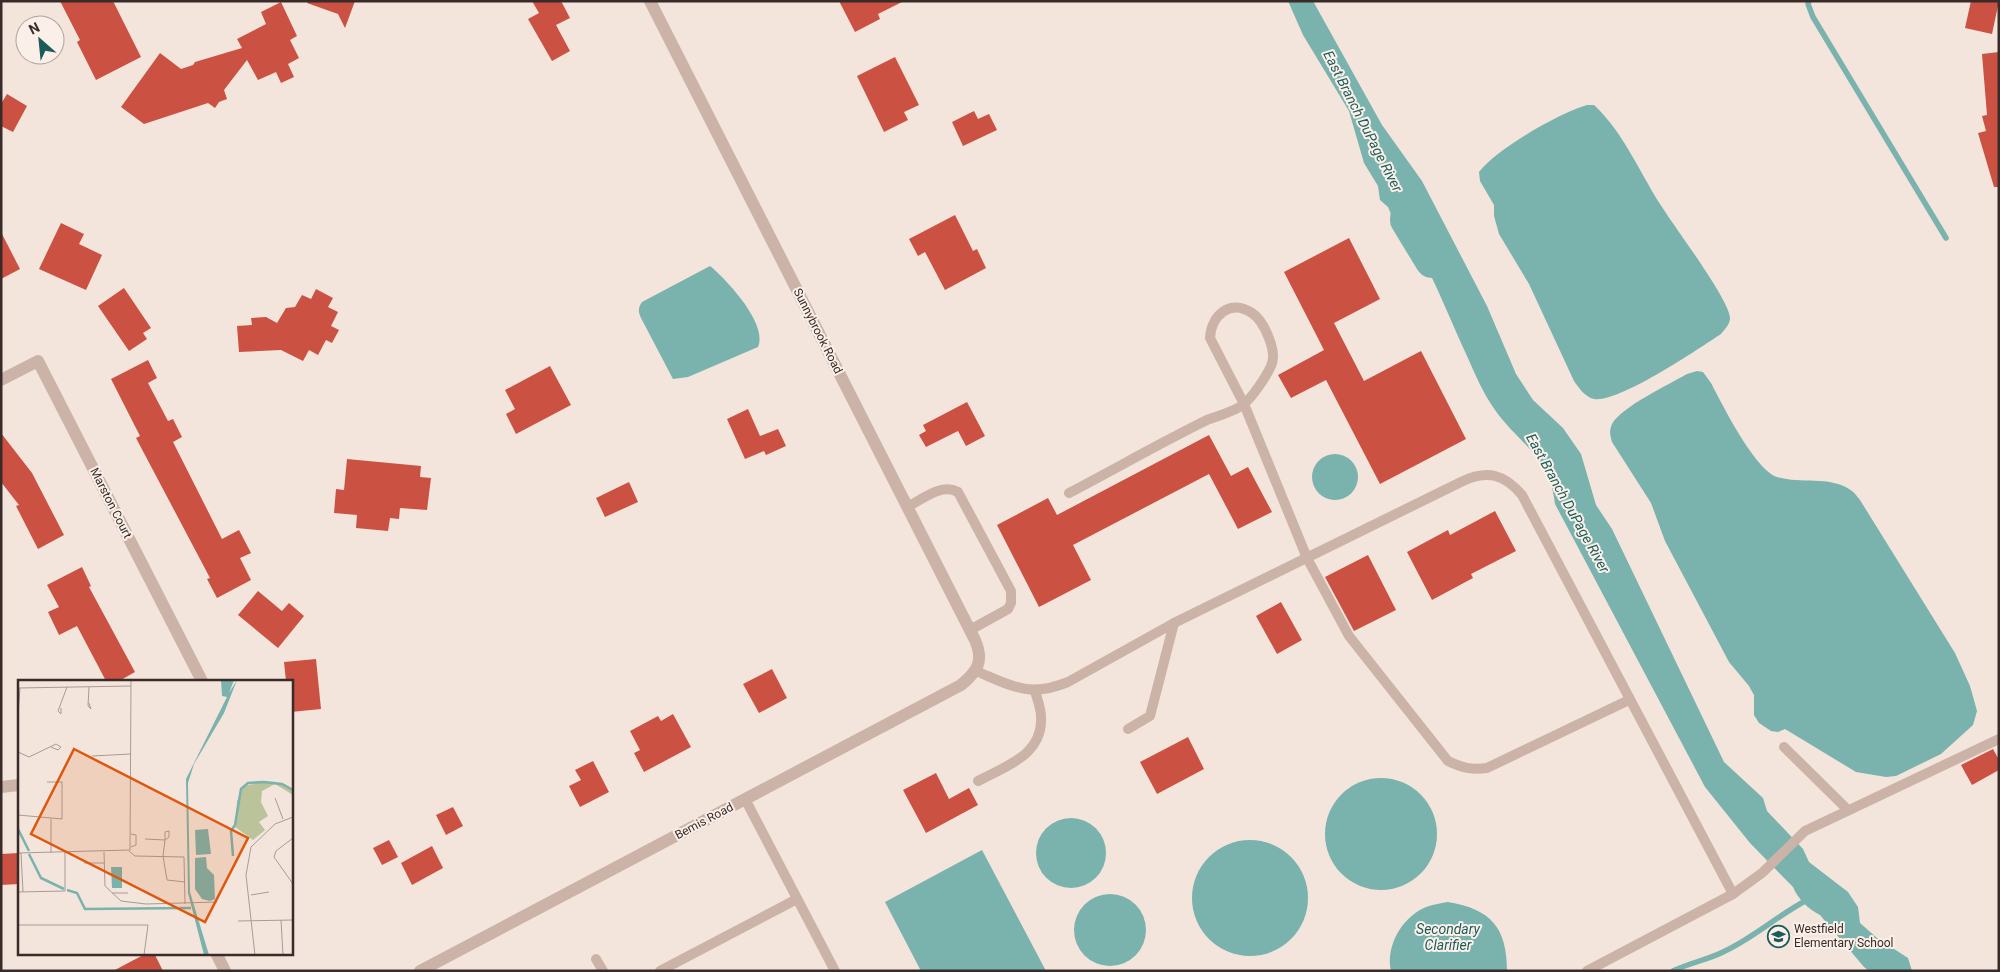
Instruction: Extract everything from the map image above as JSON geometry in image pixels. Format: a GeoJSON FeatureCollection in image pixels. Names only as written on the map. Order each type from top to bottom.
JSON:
{"type":"FeatureCollection","features":[{"type":"Feature","properties":{"kind":"street","name":"Sunnybrook Road"},"geometry":{"type":"LineString","coordinates":[[650,1],[970,630],[979,649],[977,667]]}},
{"type":"Feature","properties":{"kind":"street","name":"Marston Court"},"geometry":{"type":"LineString","coordinates":[[1,380],[38,361],[201,680]]}},
{"type":"Feature","properties":{"kind":"street","name":"Bemis Road"},"geometry":{"type":"LineString","coordinates":[[420,971],[961,685],[977,667]]}},
{"type":"Feature","properties":{"kind":"street"},"geometry":{"type":"LineString","coordinates":[[1,787],[18,785]]}},
{"type":"Feature","properties":{"kind":"street"},"geometry":{"type":"LineString","coordinates":[[216,954],[225,971]]}},
{"type":"Feature","properties":{"kind":"lane"},"geometry":{"type":"LineString","coordinates":[[1069,493],[1206,420],[1244,404],[1269,370],[1274,356],[1273,349],[1259,320],[1245,309],[1228,309],[1220,314],[1214,320],[1210,338],[1244,404],[1307,558],[1349,636],[1448,761],[1460,767],[1474,770],[1487,768],[1630,700]]}},
{"type":"Feature","properties":{"kind":"lane"},"geometry":{"type":"LineString","coordinates":[[977,667],[1018,689],[1035,691],[1052,689],[1174,623],[1475,476],[1488,474],[1502,478],[1513,485],[1522,496],[1733,894]]}},
{"type":"Feature","properties":{"kind":"lane"},"geometry":{"type":"LineString","coordinates":[[908,507],[941,490],[953,489],[958,492],[1006,583],[1012,597],[1008,609],[970,630]]}},
{"type":"Feature","properties":{"kind":"lane"},"geometry":{"type":"LineString","coordinates":[[1128,729],[1150,716],[1174,623]]}},
{"type":"Feature","properties":{"kind":"lane"},"geometry":{"type":"LineString","coordinates":[[978,780],[1019,759],[1030,751],[1037,741],[1041,728],[1041,715],[1035,691]]}},
{"type":"Feature","properties":{"kind":"lane"},"geometry":{"type":"LineString","coordinates":[[1587,971],[1733,894],[1762,873],[1805,831],[1999,739]]}},
{"type":"Feature","properties":{"kind":"lane"},"geometry":{"type":"LineString","coordinates":[[1784,748],[1848,810]]}},
{"type":"Feature","properties":{"kind":"lane"},"geometry":{"type":"LineString","coordinates":[[745,799],[834,971]]}},
{"type":"Feature","properties":{"kind":"lane"},"geometry":{"type":"LineString","coordinates":[[660,971],[797,899]]}},
{"type":"Feature","properties":{"kind":"lane"},"geometry":{"type":"LineString","coordinates":[[596,959],[603,971]]}},
{"type":"Feature","properties":{"kind":"water"},"geometry":{"type":"Polygon","coordinates":[[[1288,1],[1313,1],[1382,125],[1422,181],[1487,306],[1516,374],[1533,400],[1563,428],[1581,454],[1596,505],[1612,529],[1724,762],[1763,798],[1767,811],[1803,849],[1809,862],[1848,892],[1858,907],[1860,923],[1877,938],[1908,958],[1912,971],[1869,971],[1864,967],[1820,915],[1804,903],[1793,887],[1750,843],[1705,787],[1555,504],[1547,474],[1532,452],[1495,410],[1483,390],[1420,254],[1400,222],[1408,221],[1408,211],[1393,201],[1388,207],[1380,200],[1378,186],[1364,163],[1349,111],[1303,35],[1288,1]]]}},
{"type":"Feature","properties":{"kind":"water"},"geometry":{"type":"Polygon","coordinates":[[[1594,105],[1605,116],[1624,142],[1656,197],[1712,281],[1728,309],[1730,318],[1721,334],[1658,374],[1621,393],[1606,398],[1594,399],[1585,394],[1574,381],[1529,284],[1499,234],[1494,216],[1494,205],[1480,181],[1479,172],[1500,153],[1529,133],[1575,109],[1594,105]]]}},
{"type":"Feature","properties":{"kind":"water"},"geometry":{"type":"Polygon","coordinates":[[[710,266],[726,281],[752,315],[760,337],[758,347],[688,377],[673,379],[641,318],[639,308],[642,302],[710,266]]]}},
{"type":"Feature","properties":{"kind":"water"},"geometry":{"type":"Polygon","coordinates":[[[1697,371],[1703,372],[1711,383],[1749,450],[1768,472],[1786,479],[1823,481],[1841,485],[1852,491],[1860,500],[1955,653],[1970,686],[1977,711],[1973,725],[1941,754],[1896,776],[1886,777],[1856,772],[1785,729],[1778,732],[1771,731],[1759,723],[1754,715],[1754,695],[1729,662],[1665,541],[1651,503],[1612,442],[1610,435],[1612,424],[1625,410],[1687,374],[1697,371]]]}},
{"type":"Feature","properties":{"kind":"water"},"geometry":{"type":"Polygon","coordinates":[[[1330,454],[1340,454],[1354,464],[1358,477],[1354,490],[1348,496],[1340,500],[1330,500],[1316,490],[1312,482],[1312,472],[1322,458],[1330,454]]]}},
{"type":"Feature","properties":{"kind":"water"},"geometry":{"type":"Polygon","coordinates":[[[1381,778],[1402,782],[1421,794],[1433,813],[1437,834],[1433,855],[1421,874],[1402,886],[1381,890],[1360,886],[1341,874],[1329,855],[1325,834],[1329,813],[1341,794],[1360,782],[1381,778]]]}},
{"type":"Feature","properties":{"kind":"water"},"geometry":{"type":"Polygon","coordinates":[[[1078,818],[1091,824],[1100,833],[1104,839],[1106,853],[1104,867],[1096,878],[1085,886],[1064,888],[1057,886],[1046,878],[1038,867],[1036,846],[1038,839],[1046,828],[1057,820],[1078,818]]]}},
{"type":"Feature","properties":{"kind":"water"},"geometry":{"type":"Polygon","coordinates":[[[1250,840],[1272,845],[1291,857],[1303,876],[1308,898],[1303,920],[1291,939],[1272,951],[1250,956],[1228,951],[1209,939],[1197,920],[1192,898],[1197,876],[1209,857],[1228,845],[1250,840]]]}},
{"type":"Feature","properties":{"kind":"water"},"geometry":{"type":"Polygon","coordinates":[[[982,850],[1046,971],[921,971],[885,902],[982,850]]]}},
{"type":"Feature","properties":{"kind":"water"},"geometry":{"type":"Polygon","coordinates":[[[1110,894],[1130,900],[1140,910],[1146,930],[1140,950],[1130,960],[1110,966],[1090,960],[1080,950],[1074,930],[1080,910],[1090,900],[1110,894]]]}},
{"type":"Feature","properties":{"kind":"water","name":"Secondary Clarifier"},"geometry":{"type":"Polygon","coordinates":[[[1448,902],[1475,910],[1494,923],[1504,943],[1507,971],[1391,971],[1391,951],[1398,932],[1404,923],[1420,910],[1431,905],[1448,902]]]}},
{"type":"Feature","properties":{"kind":"building"},"geometry":{"type":"Polygon","coordinates":[[[60,1],[113,1],[141,57],[96,80],[77,42],[80,40],[60,1]]]}},
{"type":"Feature","properties":{"kind":"building"},"geometry":{"type":"Polygon","coordinates":[[[308,1],[355,1],[345,28],[338,14],[307,3],[308,1]]]}},
{"type":"Feature","properties":{"kind":"building"},"geometry":{"type":"Polygon","coordinates":[[[532,1],[561,1],[570,18],[556,25],[570,51],[552,61],[528,19],[539,13],[532,1]]]}},
{"type":"Feature","properties":{"kind":"building"},"geometry":{"type":"Polygon","coordinates":[[[839,1],[904,1],[878,14],[880,19],[855,32],[839,1]]]}},
{"type":"Feature","properties":{"kind":"building"},"geometry":{"type":"Polygon","coordinates":[[[1971,1],[1999,1],[1992,34],[1965,28],[1971,1]]]}},
{"type":"Feature","properties":{"kind":"building"},"geometry":{"type":"Polygon","coordinates":[[[281,2],[297,36],[290,40],[299,58],[288,64],[294,77],[281,83],[276,72],[258,80],[247,60],[224,90],[227,99],[219,102],[215,108],[208,103],[144,124],[121,107],[160,53],[181,69],[193,65],[195,62],[242,48],[237,39],[266,24],[261,12],[281,2]]]}},
{"type":"Feature","properties":{"kind":"building"},"geometry":{"type":"Polygon","coordinates":[[[1999,52],[1999,187],[1994,187],[1978,133],[1986,131],[1982,116],[1987,115],[1982,54],[1999,52]]]}},
{"type":"Feature","properties":{"kind":"building"},"geometry":{"type":"Polygon","coordinates":[[[895,57],[919,105],[904,112],[908,120],[884,132],[857,76],[895,57]]]}},
{"type":"Feature","properties":{"kind":"building"},"geometry":{"type":"Polygon","coordinates":[[[7,94],[27,106],[13,132],[1,126],[1,104],[7,94]]]}},
{"type":"Feature","properties":{"kind":"building"},"geometry":{"type":"Polygon","coordinates":[[[974,111],[978,119],[989,114],[997,130],[963,146],[952,122],[974,111]]]}},
{"type":"Feature","properties":{"kind":"building"},"geometry":{"type":"Polygon","coordinates":[[[955,215],[973,251],[977,249],[986,268],[945,290],[925,252],[918,256],[909,239],[955,215]]]}},
{"type":"Feature","properties":{"kind":"building"},"geometry":{"type":"Polygon","coordinates":[[[61,223],[84,234],[79,244],[102,255],[86,290],[39,269],[61,223]]]}},
{"type":"Feature","properties":{"kind":"building"},"geometry":{"type":"Polygon","coordinates":[[[1,232],[20,269],[1,279],[1,232]]]}},
{"type":"Feature","properties":{"kind":"building"},"geometry":{"type":"Polygon","coordinates":[[[1349,238],[1380,299],[1334,323],[1364,381],[1421,351],[1466,439],[1380,484],[1326,380],[1291,398],[1278,375],[1324,350],[1284,272],[1349,238]]]}},
{"type":"Feature","properties":{"kind":"building"},"geometry":{"type":"Polygon","coordinates":[[[124,288],[151,328],[143,333],[147,339],[129,351],[98,306],[124,288]]]}},
{"type":"Feature","properties":{"kind":"building"},"geometry":{"type":"Polygon","coordinates":[[[316,289],[333,298],[328,307],[338,312],[331,326],[339,330],[332,343],[326,340],[318,355],[309,350],[303,361],[281,350],[239,352],[237,326],[252,325],[251,318],[266,317],[277,323],[286,308],[295,307],[302,295],[311,299],[316,289]]]}},
{"type":"Feature","properties":{"kind":"building"},"geometry":{"type":"Polygon","coordinates":[[[148,360],[157,378],[148,383],[168,421],[173,419],[182,437],[173,442],[222,539],[239,530],[251,553],[240,558],[251,580],[217,598],[207,579],[210,578],[136,438],[140,436],[111,379],[148,360]]]}},
{"type":"Feature","properties":{"kind":"building"},"geometry":{"type":"Polygon","coordinates":[[[550,366],[571,405],[516,434],[506,414],[515,409],[505,390],[550,366]]]}},
{"type":"Feature","properties":{"kind":"building"},"geometry":{"type":"Polygon","coordinates":[[[967,402],[985,436],[966,446],[958,431],[926,447],[919,435],[926,431],[923,425],[967,402]]]}},
{"type":"Feature","properties":{"kind":"building"},"geometry":{"type":"Polygon","coordinates":[[[748,409],[760,436],[778,429],[786,446],[766,455],[764,451],[745,459],[727,419],[748,409]]]}},
{"type":"Feature","properties":{"kind":"building"},"geometry":{"type":"Polygon","coordinates":[[[1,433],[32,473],[64,535],[38,549],[16,506],[19,505],[1,482],[1,433]]]}},
{"type":"Feature","properties":{"kind":"building"},"geometry":{"type":"Polygon","coordinates":[[[1209,435],[1231,476],[1248,467],[1272,512],[1238,529],[1209,474],[1073,545],[1091,580],[1039,607],[997,525],[1048,498],[1057,515],[1209,435]]]}},
{"type":"Feature","properties":{"kind":"building"},"geometry":{"type":"Polygon","coordinates":[[[347,459],[421,466],[420,477],[431,478],[427,510],[400,508],[399,519],[390,518],[388,531],[356,528],[357,515],[334,513],[336,489],[344,490],[347,459]]]}},
{"type":"Feature","properties":{"kind":"building"},"geometry":{"type":"Polygon","coordinates":[[[629,482],[638,502],[605,517],[596,498],[629,482]]]}},
{"type":"Feature","properties":{"kind":"building"},"geometry":{"type":"Polygon","coordinates":[[[1495,511],[1516,551],[1471,574],[1473,578],[1432,600],[1407,552],[1448,530],[1450,535],[1495,511]]]}},
{"type":"Feature","properties":{"kind":"building"},"geometry":{"type":"Polygon","coordinates":[[[1368,555],[1396,610],[1354,631],[1325,577],[1368,555]]]}},
{"type":"Feature","properties":{"kind":"building"},"geometry":{"type":"Polygon","coordinates":[[[82,567],[91,586],[89,587],[135,672],[121,680],[105,680],[77,626],[59,635],[48,612],[59,607],[47,585],[82,567]]]}},
{"type":"Feature","properties":{"kind":"building"},"geometry":{"type":"Polygon","coordinates":[[[258,591],[282,611],[289,603],[304,616],[278,648],[238,615],[258,591]]]}},
{"type":"Feature","properties":{"kind":"building"},"geometry":{"type":"Polygon","coordinates":[[[1281,602],[1302,640],[1277,654],[1256,616],[1281,602]]]}},
{"type":"Feature","properties":{"kind":"building"},"geometry":{"type":"Polygon","coordinates":[[[316,659],[321,709],[292,712],[292,680],[286,680],[284,662],[316,659]]]}},
{"type":"Feature","properties":{"kind":"building"},"geometry":{"type":"Polygon","coordinates":[[[772,669],[787,698],[759,713],[743,684],[772,669]]]}},
{"type":"Feature","properties":{"kind":"building"},"geometry":{"type":"Polygon","coordinates":[[[673,714],[691,747],[644,772],[634,753],[640,750],[630,731],[658,716],[661,721],[673,714]]]}},
{"type":"Feature","properties":{"kind":"building"},"geometry":{"type":"Polygon","coordinates":[[[1188,737],[1204,769],[1157,794],[1140,762],[1188,737]]]}},
{"type":"Feature","properties":{"kind":"building"},"geometry":{"type":"Polygon","coordinates":[[[1993,749],[1999,760],[1999,770],[1972,785],[1961,765],[1993,749]]]}},
{"type":"Feature","properties":{"kind":"building"},"geometry":{"type":"Polygon","coordinates":[[[593,761],[609,792],[580,807],[569,786],[581,780],[575,770],[593,761]]]}},
{"type":"Feature","properties":{"kind":"building"},"geometry":{"type":"Polygon","coordinates":[[[936,773],[949,799],[969,788],[978,805],[926,833],[903,790],[936,773]]]}},
{"type":"Feature","properties":{"kind":"building"},"geometry":{"type":"Polygon","coordinates":[[[453,807],[463,826],[446,835],[436,815],[453,807]]]}},
{"type":"Feature","properties":{"kind":"building"},"geometry":{"type":"Polygon","coordinates":[[[389,840],[398,857],[382,865],[373,848],[389,840]]]}},
{"type":"Feature","properties":{"kind":"building"},"geometry":{"type":"Polygon","coordinates":[[[432,846],[443,868],[412,885],[401,863],[432,846]]]}},
{"type":"Feature","properties":{"kind":"building"},"geometry":{"type":"Polygon","coordinates":[[[18,853],[18,884],[1,885],[1,854],[18,853]]]}},
{"type":"Feature","properties":{"kind":"building"},"geometry":{"type":"Polygon","coordinates":[[[145,954],[154,954],[163,971],[113,971],[145,954]]]}},
{"type":"Feature","properties":{"kind":"waterway"},"geometry":{"type":"LineString","coordinates":[[1809,1],[1808,4],[1813,17],[1946,238]]}},
{"type":"Feature","properties":{"kind":"waterway","name":"East Branch DuPage River"},"geometry":{"type":"LineString","coordinates":[[1392,171],[1408,211],[1407,220],[1432,261]]}},
{"type":"Feature","properties":{"kind":"waterway"},"geometry":{"type":"LineString","coordinates":[[1673,971],[1717,955],[1809,899]]}},
{"type":"Feature","properties":{"kind":"place","name":"Westfield Elementary School"},"geometry":{"type":"Point","coordinates":[1778,936]}}]}
